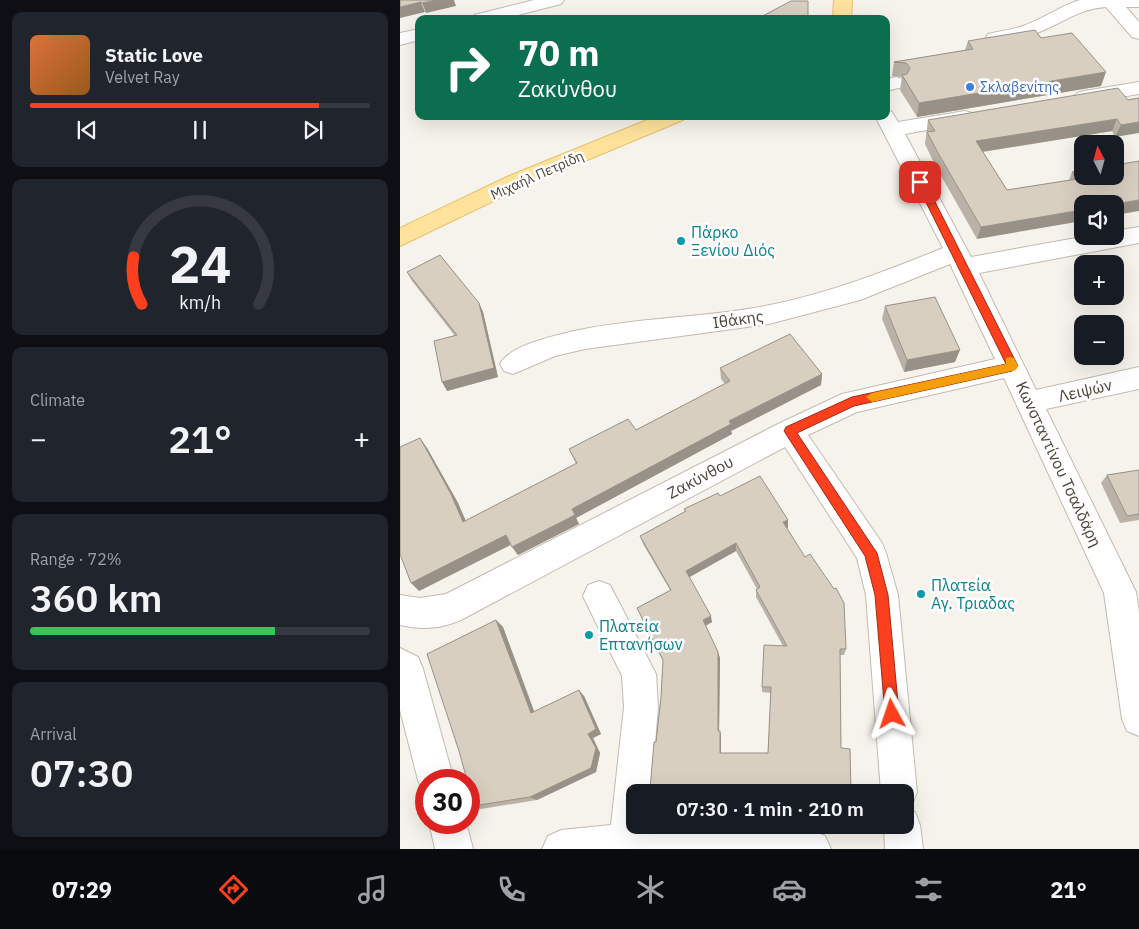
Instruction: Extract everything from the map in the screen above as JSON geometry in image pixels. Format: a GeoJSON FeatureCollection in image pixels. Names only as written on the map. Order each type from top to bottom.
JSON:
{"type":"FeatureCollection","features":[{"type":"Feature","properties":{"kind":"main road"},"geometry":{"type":"LineString","coordinates":[[842,15],[843,0]]}},
{"type":"Feature","properties":{"kind":"main road","name":"Μιχαήλ Πετρίδη"},"geometry":{"type":"LineString","coordinates":[[400,238],[517,181],[666,120]]}},
{"type":"Feature","properties":{"kind":"street"},"geometry":{"type":"LineString","coordinates":[[496,15],[555,0]]}},
{"type":"Feature","properties":{"kind":"street"},"geometry":{"type":"LineString","coordinates":[[1110,0],[1139,33]]}},
{"type":"Feature","properties":{"kind":"street"},"geometry":{"type":"LineString","coordinates":[[995,38],[1028,30],[1063,15],[1066,5],[1110,0],[1139,2]]}},
{"type":"Feature","properties":{"kind":"street"},"geometry":{"type":"LineString","coordinates":[[400,39],[415,35]]}},
{"type":"Feature","properties":{"kind":"street"},"geometry":{"type":"LineString","coordinates":[[1061,101],[1139,88]]}},
{"type":"Feature","properties":{"kind":"street"},"geometry":{"type":"LineString","coordinates":[[889,122],[984,114]]}},
{"type":"Feature","properties":{"kind":"street","name":"Κωνσταντίνου Τσαλδάρη"},"geometry":{"type":"LineString","coordinates":[[889,122],[961,260],[1030,402],[1129,591],[1139,719]]}},
{"type":"Feature","properties":{"kind":"street","name":"Ιθάκης"},"geometry":{"type":"LineString","coordinates":[[513,364],[550,348],[585,339],[768,316],[851,294],[961,260],[1139,235]]}},
{"type":"Feature","properties":{"kind":"street","name":"Ζακύνθου"},"geometry":{"type":"LineString","coordinates":[[400,610],[420,614],[450,609],[790,431],[852,402],[1012,366]]}},
{"type":"Feature","properties":{"kind":"street","name":"Λειψών"},"geometry":{"type":"LineString","coordinates":[[1030,402],[1139,378]]}},
{"type":"Feature","properties":{"kind":"street"},"geometry":{"type":"LineString","coordinates":[[790,431],[871,553],[882,595],[898,784]]}},
{"type":"Feature","properties":{"kind":"street"},"geometry":{"type":"LineString","coordinates":[[599,596],[639,674],[640,707],[628,846]]}},
{"type":"Feature","properties":{"kind":"street"},"geometry":{"type":"LineString","coordinates":[[400,665],[406,669],[433,769]]}},
{"type":"Feature","properties":{"kind":"street"},"geometry":{"type":"LineString","coordinates":[[450,834],[454,849]]}},
{"type":"Feature","properties":{"kind":"street"},"geometry":{"type":"LineString","coordinates":[[903,834],[904,849]]}},
{"type":"Feature","properties":{"kind":"street"},"geometry":{"type":"LineString","coordinates":[[561,849],[628,846],[812,849]]}},
{"type":"Feature","properties":{"kind":"building"},"geometry":{"type":"Polygon","coordinates":[[[400,0],[436,0],[400,7],[400,0]]]}},
{"type":"Feature","properties":{"kind":"building"},"geometry":{"type":"Polygon","coordinates":[[[791,1],[808,1],[808,15],[765,15],[791,1]]]}},
{"type":"Feature","properties":{"kind":"building"},"geometry":{"type":"Polygon","coordinates":[[[1035,30],[1041,38],[1072,33],[1106,72],[919,103],[902,75],[907,74],[910,68],[906,63],[894,62],[973,49],[968,41],[1035,30]]]}},
{"type":"Feature","properties":{"kind":"building"},"geometry":{"type":"Polygon","coordinates":[[[1118,88],[1128,100],[1139,98],[1139,122],[1121,125],[1117,119],[976,141],[1007,190],[1074,179],[1074,185],[1124,185],[1124,164],[1139,161],[1139,200],[1124,202],[1124,195],[1074,195],[1074,211],[981,227],[927,132],[935,131],[928,120],[1118,88]]]}},
{"type":"Feature","properties":{"kind":"building"},"geometry":{"type":"Polygon","coordinates":[[[440,255],[479,303],[494,368],[442,382],[434,341],[457,335],[407,272],[440,255]]]}},
{"type":"Feature","properties":{"kind":"building"},"geometry":{"type":"Polygon","coordinates":[[[935,297],[960,350],[907,360],[885,306],[935,297]]]}},
{"type":"Feature","properties":{"kind":"building"},"geometry":{"type":"Polygon","coordinates":[[[790,334],[822,374],[729,421],[731,424],[572,509],[575,515],[512,547],[506,535],[411,583],[400,554],[400,447],[420,438],[451,494],[463,522],[577,463],[569,449],[628,419],[636,430],[730,381],[720,368],[790,334]]]}},
{"type":"Feature","properties":{"kind":"building"},"geometry":{"type":"Polygon","coordinates":[[[1139,470],[1139,514],[1127,516],[1107,475],[1139,470]]]}},
{"type":"Feature","properties":{"kind":"building"},"geometry":{"type":"Polygon","coordinates":[[[760,476],[788,520],[783,522],[805,557],[810,554],[834,589],[836,588],[844,603],[846,649],[840,649],[841,748],[850,749],[851,784],[650,784],[654,742],[656,742],[661,697],[663,660],[637,608],[671,590],[640,536],[686,511],[684,509],[718,493],[720,496],[760,476]],[[736,543],[686,571],[711,616],[703,620],[718,652],[718,731],[720,731],[720,753],[768,753],[771,687],[762,687],[764,645],[787,646],[756,590],[760,587],[736,543]]]}},
{"type":"Feature","properties":{"kind":"building"},"geometry":{"type":"Polygon","coordinates":[[[496,620],[531,713],[579,690],[596,729],[588,734],[596,748],[591,768],[530,797],[480,805],[480,769],[464,769],[427,654],[496,620]]]}},
{"type":"Feature","properties":{"kind":"slow traffic"},"geometry":{"type":"LineString","coordinates":[[872,397],[1012,366],[1010,361]]}},
{"type":"Feature","properties":{"kind":"place","name":"Σκλαβενίτης"},"geometry":{"type":"Point","coordinates":[970,87]}},
{"type":"Feature","properties":{"kind":"place","name":"Πάρκο Ξενίου Διός"},"geometry":{"type":"Point","coordinates":[681,241]}},
{"type":"Feature","properties":{"kind":"place","name":"Πλατεία Αγ. Τριαδας"},"geometry":{"type":"Point","coordinates":[921,594]}},
{"type":"Feature","properties":{"kind":"place","name":"Πλατεία Επτανήσων"},"geometry":{"type":"Point","coordinates":[589,635]}},
{"type":"Feature","properties":{"kind":"route"},"geometry":{"type":"LineString","coordinates":[[892,714],[882,595],[871,553],[790,431],[852,402],[1012,366],[957,252],[920,182]]}}]}
